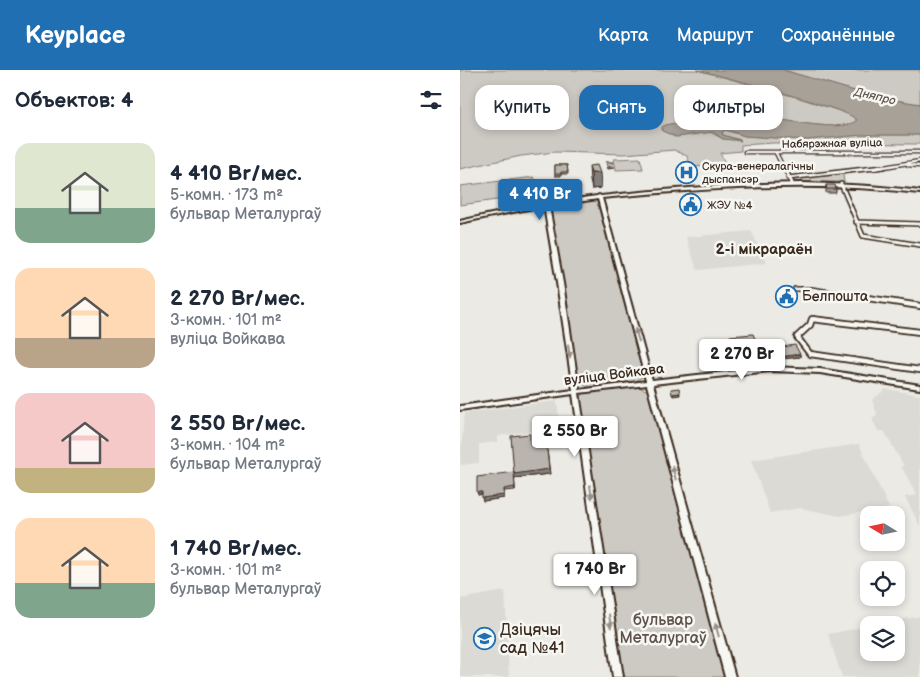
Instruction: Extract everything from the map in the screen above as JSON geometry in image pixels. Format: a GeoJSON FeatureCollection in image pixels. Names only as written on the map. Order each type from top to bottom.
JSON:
{"type":"FeatureCollection","features":[{"type":"Feature","properties":{"kind":"main road"},"geometry":{"type":"LineString","coordinates":[[460,222],[504,211],[599,196],[792,183],[841,184],[920,192]]}},
{"type":"Feature","properties":{"kind":"main road"},"geometry":{"type":"LineString","coordinates":[[599,196],[730,677]]}},
{"type":"Feature","properties":{"kind":"main road"},"geometry":{"type":"LineString","coordinates":[[546,204],[618,677]]}},
{"type":"Feature","properties":{"kind":"main road","name":"вуліца Войкава"},"geometry":{"type":"LineString","coordinates":[[460,408],[748,370],[799,368],[920,387]]}},
{"type":"Feature","properties":{"kind":"street","name":"Набярэжная вуліца"},"geometry":{"type":"LineString","coordinates":[[744,152],[776,153],[845,150],[920,152]]}},
{"type":"Feature","properties":{"kind":"street"},"geometry":{"type":"LineString","coordinates":[[776,153],[792,183]]}},
{"type":"Feature","properties":{"kind":"street"},"geometry":{"type":"LineString","coordinates":[[788,178],[902,165],[920,161]]}},
{"type":"Feature","properties":{"kind":"street"},"geometry":{"type":"LineString","coordinates":[[902,165],[920,166]]}},
{"type":"Feature","properties":{"kind":"street"},"geometry":{"type":"LineString","coordinates":[[841,184],[862,235],[920,245]]}},
{"type":"Feature","properties":{"kind":"street"},"geometry":{"type":"LineString","coordinates":[[856,222],[920,224]]}},
{"type":"Feature","properties":{"kind":"street"},"geometry":{"type":"LineString","coordinates":[[795,289],[812,289],[920,306]]}},
{"type":"Feature","properties":{"kind":"street"},"geometry":{"type":"LineString","coordinates":[[920,332],[812,320],[810,325],[797,337],[807,352],[920,370]]}},
{"type":"Feature","properties":{"kind":"shaded area"},"geometry":{"type":"Polygon","coordinates":[[[697,70],[783,70],[875,97],[920,104],[920,135],[863,135],[807,140],[745,136],[726,130],[783,130],[783,120],[835,126],[857,120],[832,108],[783,93],[783,85],[755,85],[697,70]]]}},
{"type":"Feature","properties":{"kind":"shaded area"},"geometry":{"type":"Polygon","coordinates":[[[673,124],[674,130],[726,130],[722,132],[723,135],[741,141],[723,139],[713,132],[677,137],[662,131],[664,126],[673,124]]]}},
{"type":"Feature","properties":{"kind":"shaded area"},"geometry":{"type":"Polygon","coordinates":[[[751,231],[767,263],[697,270],[686,237],[751,231]]]}},
{"type":"Feature","properties":{"kind":"shaded area"},"geometry":{"type":"Polygon","coordinates":[[[886,389],[920,395],[920,526],[905,497],[917,495],[901,466],[904,466],[884,431],[878,431],[872,419],[877,414],[872,400],[886,389]]]}},
{"type":"Feature","properties":{"kind":"shaded area"},"geometry":{"type":"Polygon","coordinates":[[[557,401],[561,439],[536,442],[534,431],[498,436],[498,442],[479,444],[479,463],[460,465],[464,413],[557,401]]]}},
{"type":"Feature","properties":{"kind":"shaded area"},"geometry":{"type":"Polygon","coordinates":[[[859,444],[888,506],[860,506],[860,513],[840,516],[800,508],[770,513],[751,460],[859,444]]]}},
{"type":"Feature","properties":{"kind":"shaded area","name":"Дзіцячы сад №41"},"geometry":{"type":"Polygon","coordinates":[[[505,591],[509,677],[460,677],[460,599],[505,591]]]}},
{"type":"Feature","properties":{"kind":"shaded area"},"geometry":{"type":"Polygon","coordinates":[[[920,616],[920,677],[842,677],[828,634],[860,628],[860,661],[905,661],[905,619],[920,616]]]}},
{"type":"Feature","properties":{"kind":"green space"},"geometry":{"type":"Polygon","coordinates":[[[460,70],[697,70],[752,85],[674,85],[674,125],[664,128],[664,85],[579,85],[579,130],[663,130],[674,137],[710,132],[723,139],[741,140],[723,135],[722,132],[725,130],[745,136],[807,140],[863,135],[920,135],[920,144],[773,143],[741,145],[741,151],[720,153],[726,165],[691,167],[687,156],[674,150],[624,154],[555,152],[521,156],[460,169],[460,70]]]}},
{"type":"Feature","properties":{"kind":"green space"},"geometry":{"type":"Polygon","coordinates":[[[783,70],[920,70],[920,104],[875,97],[783,70]]]}},
{"type":"Feature","properties":{"kind":"green space"},"geometry":{"type":"Polygon","coordinates":[[[783,93],[849,114],[857,120],[835,126],[783,120],[783,93]]]}},
{"type":"Feature","properties":{"kind":"green space"},"geometry":{"type":"Polygon","coordinates":[[[640,158],[643,169],[616,170],[614,159],[640,158]]]}},
{"type":"Feature","properties":{"kind":"green space"},"geometry":{"type":"Polygon","coordinates":[[[843,174],[844,182],[793,182],[791,179],[843,174]]]}},
{"type":"Feature","properties":{"kind":"green space"},"geometry":{"type":"Polygon","coordinates":[[[534,177],[541,194],[460,205],[460,186],[534,177]]]}},
{"type":"Feature","properties":{"kind":"green space"},"geometry":{"type":"Polygon","coordinates":[[[592,200],[597,201],[643,374],[641,378],[634,382],[589,387],[579,383],[550,207],[592,200]]]}},
{"type":"Feature","properties":{"kind":"green space","name":"бульвар Металургаў"},"geometry":{"type":"Polygon","coordinates":[[[637,386],[648,391],[724,677],[624,677],[580,399],[587,392],[637,386]]]}},
{"type":"Feature","properties":{"kind":"building"},"geometry":{"type":"Polygon","coordinates":[[[606,162],[613,162],[614,167],[608,167],[606,162]]]}},
{"type":"Feature","properties":{"kind":"building"},"geometry":{"type":"Polygon","coordinates":[[[555,165],[567,165],[568,172],[555,174],[555,165]]]}},
{"type":"Feature","properties":{"kind":"building"},"geometry":{"type":"Polygon","coordinates":[[[597,165],[600,173],[591,173],[589,166],[597,165]]]}},
{"type":"Feature","properties":{"kind":"building","name":"Скура-венералагічны дыспансэр"},"geometry":{"type":"Polygon","coordinates":[[[687,167],[691,174],[683,174],[680,168],[687,167]]]}},
{"type":"Feature","properties":{"kind":"building"},"geometry":{"type":"Polygon","coordinates":[[[826,185],[835,185],[836,189],[827,189],[826,185]]]}},
{"type":"Feature","properties":{"kind":"building"},"geometry":{"type":"Polygon","coordinates":[[[753,334],[763,357],[739,359],[730,336],[753,334]]]}},
{"type":"Feature","properties":{"kind":"building"},"geometry":{"type":"Polygon","coordinates":[[[795,345],[800,354],[780,357],[776,348],[795,345]]]}},
{"type":"Feature","properties":{"kind":"building"},"geometry":{"type":"Polygon","coordinates":[[[679,388],[680,393],[672,394],[671,389],[679,388]]]}},
{"type":"Feature","properties":{"kind":"building"},"geometry":{"type":"Polygon","coordinates":[[[530,434],[530,443],[546,441],[549,469],[514,474],[511,436],[530,434]]]}},
{"type":"Feature","properties":{"kind":"building"},"geometry":{"type":"Polygon","coordinates":[[[514,472],[515,487],[504,489],[504,495],[482,498],[482,492],[477,492],[477,477],[514,472]]]}},
{"type":"Feature","properties":{"kind":"place","name":"Скура-венералагічны дыспансэр"},"geometry":{"type":"Point","coordinates":[686,172]}},
{"type":"Feature","properties":{"kind":"place","name":"ЖЭУ №4"},"geometry":{"type":"Point","coordinates":[691,205]}},
{"type":"Feature","properties":{"kind":"place","name":"Белпошта"},"geometry":{"type":"Point","coordinates":[786,296]}},
{"type":"Feature","properties":{"kind":"place","name":"Дзіцячы сад №41"},"geometry":{"type":"Point","coordinates":[484,638]}},
{"type":"Feature","properties":{"kind":"district","name":"2-і мікрараён"},"geometry":{"type":"Point","coordinates":[764,249]}},
{"type":"Feature","properties":{"kind":"water label","name":"Дняпро"},"geometry":{"type":"Point","coordinates":[875,96]}}]}
